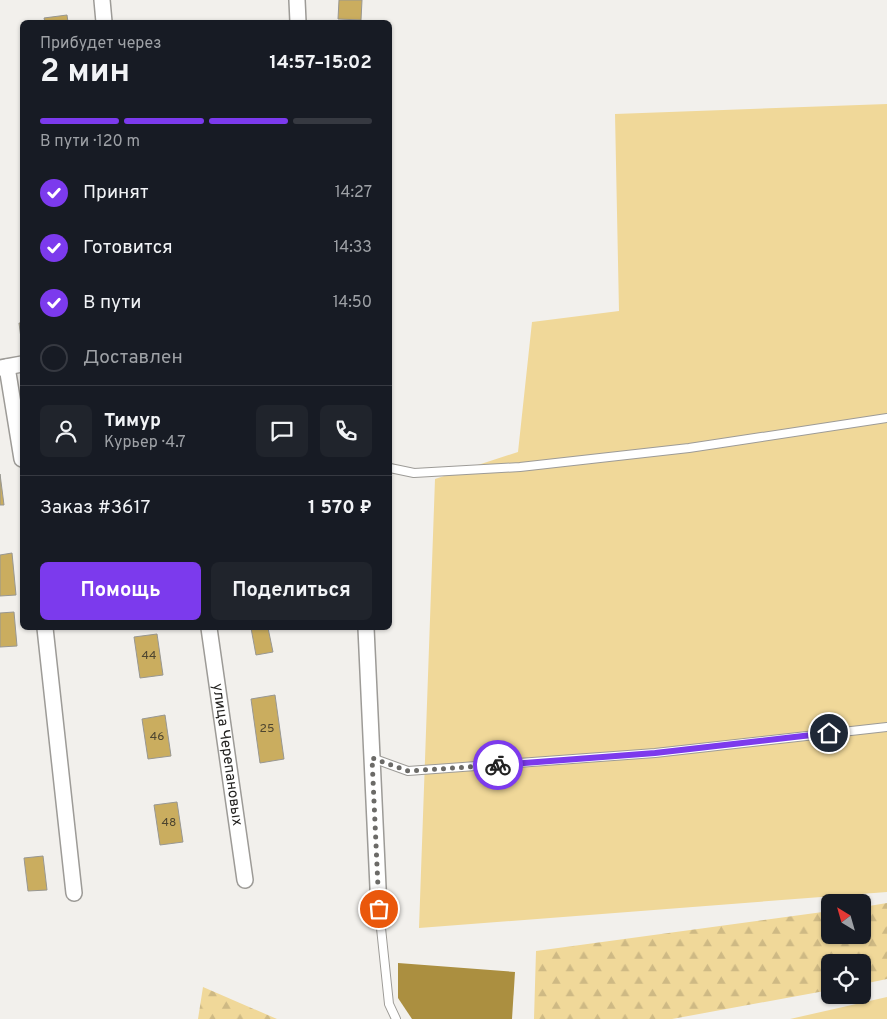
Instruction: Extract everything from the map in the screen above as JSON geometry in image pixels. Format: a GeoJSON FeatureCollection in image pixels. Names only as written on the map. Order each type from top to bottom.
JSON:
{"type":"FeatureCollection","features":[{"type":"Feature","properties":{"kind":"street"},"geometry":{"type":"LineString","coordinates":[[102,0],[104,20]]}},
{"type":"Feature","properties":{"kind":"street"},"geometry":{"type":"LineString","coordinates":[[297,0],[298,20]]}},
{"type":"Feature","properties":{"kind":"street"},"geometry":{"type":"LineString","coordinates":[[20,364],[4,367],[20,449]]}},
{"type":"Feature","properties":{"kind":"street"},"geometry":{"type":"LineString","coordinates":[[45,630],[74,893]]}},
{"type":"Feature","properties":{"kind":"street","name":"улица Черепановых"},"geometry":{"type":"LineString","coordinates":[[209,630],[245,880]]}},
{"type":"Feature","properties":{"kind":"street"},"geometry":{"type":"LineString","coordinates":[[366,630],[379,909]]}},
{"type":"Feature","properties":{"kind":"lane"},"geometry":{"type":"LineString","coordinates":[[392,468],[414,473],[520,467],[689,448],[887,418]]}},
{"type":"Feature","properties":{"kind":"lane"},"geometry":{"type":"LineString","coordinates":[[372,758],[408,771],[655,753],[887,727]]}},
{"type":"Feature","properties":{"kind":"lane"},"geometry":{"type":"LineString","coordinates":[[379,909],[389,1004],[396,1019]]}},
{"type":"Feature","properties":{"kind":"green space"},"geometry":{"type":"Polygon","coordinates":[[[887,104],[887,892],[821,894],[821,897],[419,928],[435,479],[518,452],[532,322],[619,311],[615,114],[887,104]]]}},
{"type":"Feature","properties":{"kind":"green space"},"geometry":{"type":"Polygon","coordinates":[[[887,903],[887,979],[871,982],[871,954],[821,954],[821,992],[672,1019],[534,1019],[536,951],[821,912],[821,944],[871,944],[871,906],[887,903]]]}},
{"type":"Feature","properties":{"kind":"green space"},"geometry":{"type":"Polygon","coordinates":[[[203,987],[277,1019],[198,1019],[203,987]]]}},
{"type":"Feature","properties":{"kind":"green space"},"geometry":{"type":"Polygon","coordinates":[[[887,997],[887,1019],[790,1019],[856,1004],[871,1004],[871,1001],[887,997]]]}},
{"type":"Feature","properties":{"kind":"shaded area"},"geometry":{"type":"Polygon","coordinates":[[[398,963],[515,972],[512,1019],[412,1019],[398,998],[398,963]]]}},
{"type":"Feature","properties":{"kind":"building"},"geometry":{"type":"Polygon","coordinates":[[[339,0],[362,0],[361,20],[338,19],[339,0]]]}},
{"type":"Feature","properties":{"kind":"building"},"geometry":{"type":"Polygon","coordinates":[[[67,15],[68,20],[44,20],[44,18],[67,15]]]}},
{"type":"Feature","properties":{"kind":"building"},"geometry":{"type":"Polygon","coordinates":[[[0,474],[4,505],[0,505],[0,474]]]}},
{"type":"Feature","properties":{"kind":"building"},"geometry":{"type":"Polygon","coordinates":[[[12,553],[16,595],[0,596],[0,555],[12,553]]]}},
{"type":"Feature","properties":{"kind":"building"},"geometry":{"type":"Polygon","coordinates":[[[14,612],[17,646],[0,647],[0,613],[14,612]]]}},
{"type":"Feature","properties":{"kind":"building"},"geometry":{"type":"Polygon","coordinates":[[[251,630],[268,630],[273,652],[256,655],[251,630]]]}},
{"type":"Feature","properties":{"kind":"building"},"geometry":{"type":"Polygon","coordinates":[[[157,634],[163,675],[140,678],[134,637],[157,634]]]}},
{"type":"Feature","properties":{"kind":"building"},"geometry":{"type":"Polygon","coordinates":[[[275,695],[284,759],[260,763],[251,699],[275,695]]]}},
{"type":"Feature","properties":{"kind":"building"},"geometry":{"type":"Polygon","coordinates":[[[165,715],[171,756],[148,759],[142,719],[165,715]]]}},
{"type":"Feature","properties":{"kind":"building"},"geometry":{"type":"Polygon","coordinates":[[[177,802],[183,842],[160,845],[154,805],[177,802]]]}},
{"type":"Feature","properties":{"kind":"building"},"geometry":{"type":"Polygon","coordinates":[[[43,856],[47,890],[28,891],[24,858],[43,856]]]}},
{"type":"Feature","properties":{"kind":"way so far"},"geometry":{"type":"LineString","coordinates":[[379,909],[372,758],[408,771],[498,765]]}},
{"type":"Feature","properties":{"kind":"route"},"geometry":{"type":"LineString","coordinates":[[498,765],[655,753],[829,733]]}}]}
